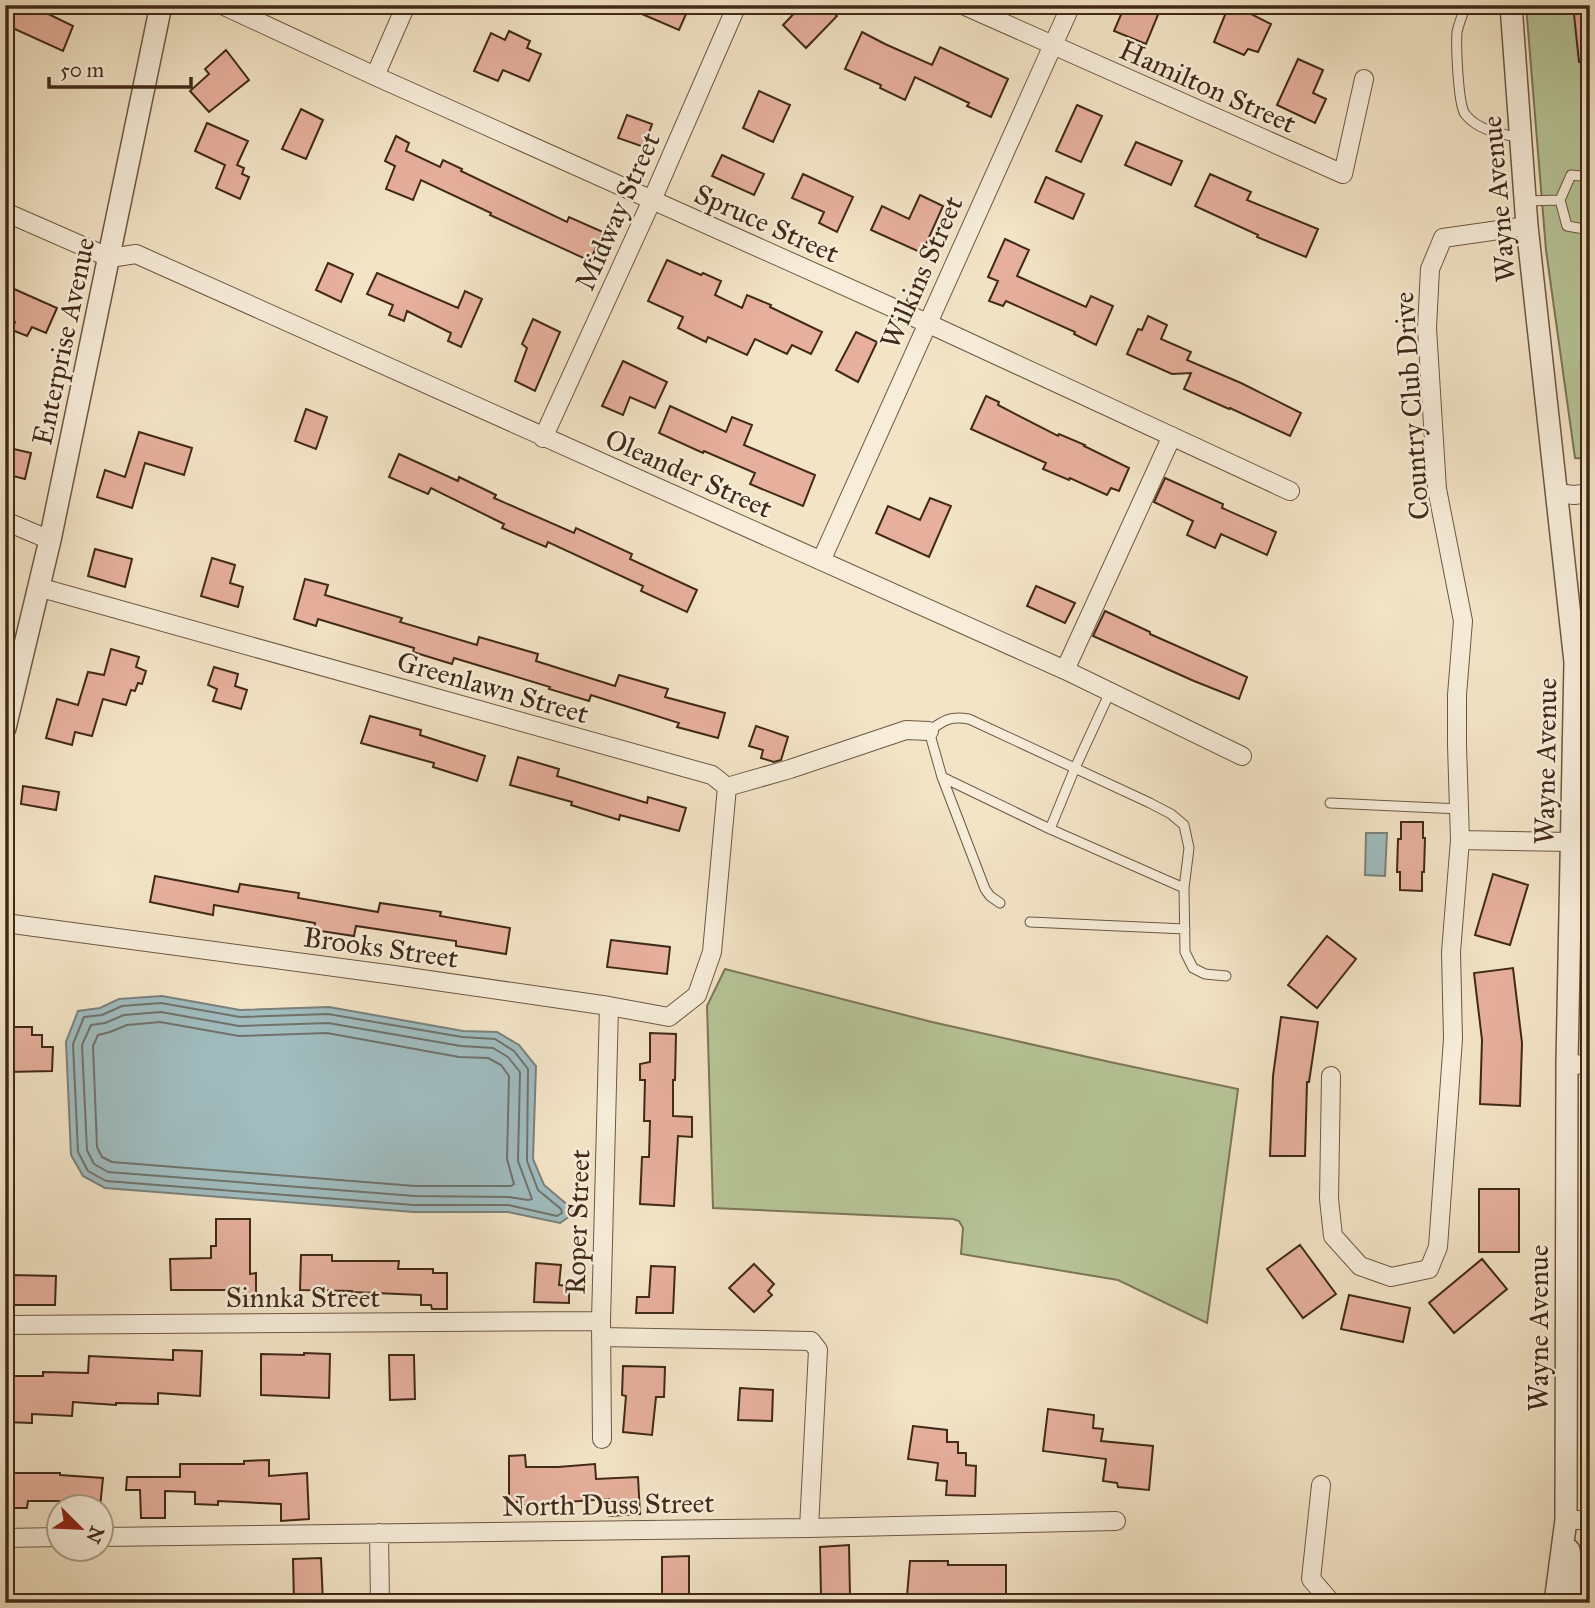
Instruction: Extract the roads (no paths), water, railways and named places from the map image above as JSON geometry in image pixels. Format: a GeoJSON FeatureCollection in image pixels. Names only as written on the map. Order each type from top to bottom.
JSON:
{"type":"FeatureCollection","features":[{"type":"Feature","properties":{"kind":"street","name":"Enterprise Avenue"},"geometry":{"type":"LineString","coordinates":[[5,728],[50,540],[161,5]]}},
{"type":"Feature","properties":{"kind":"street","name":"Spruce Street"},"geometry":{"type":"LineString","coordinates":[[222,5],[927,323],[1290,491]]}},
{"type":"Feature","properties":{"kind":"street"},"geometry":{"type":"LineString","coordinates":[[375,76],[406,5]]}},
{"type":"Feature","properties":{"kind":"street","name":"Midway Street"},"geometry":{"type":"LineString","coordinates":[[543,438],[652,200],[737,5]]}},
{"type":"Feature","properties":{"kind":"street","name":"Hamilton Street"},"geometry":{"type":"LineString","coordinates":[[962,5],[1343,174],[1364,79]]}},
{"type":"Feature","properties":{"kind":"street","name":"Wilkins Street"},"geometry":{"type":"LineString","coordinates":[[821,561],[1071,5]]}},
{"type":"Feature","properties":{"kind":"street","name":"Wayne Avenue"},"geometry":{"type":"LineString","coordinates":[[1511,5],[1525,201],[1574,662],[1567,1063],[1566,1520],[1576,1603]]}},
{"type":"Feature","properties":{"kind":"street"},"geometry":{"type":"LineString","coordinates":[[5,212],[110,258]]}},
{"type":"Feature","properties":{"kind":"street","name":"Country Club Drive"},"geometry":{"type":"LineString","coordinates":[[1331,1076],[1329,1199],[1333,1236],[1360,1266],[1391,1277],[1429,1269],[1438,1247],[1453,1039],[1451,952],[1460,840],[1457,708],[1463,621],[1437,489],[1427,328],[1430,269],[1443,238],[1528,226]]}},
{"type":"Feature","properties":{"kind":"street","name":"Oleander Street"},"geometry":{"type":"LineString","coordinates":[[110,258],[136,254],[1065,670],[1242,756]]}},
{"type":"Feature","properties":{"kind":"street"},"geometry":{"type":"LineString","coordinates":[[1065,670],[1172,436]]}},
{"type":"Feature","properties":{"kind":"street"},"geometry":{"type":"LineString","coordinates":[[1555,493],[1590,493]]}},
{"type":"Feature","properties":{"kind":"street"},"geometry":{"type":"LineString","coordinates":[[5,521],[50,540]]}},
{"type":"Feature","properties":{"kind":"street","name":"Greenlawn Street"},"geometry":{"type":"LineString","coordinates":[[38,587],[712,775],[727,787]]}},
{"type":"Feature","properties":{"kind":"street"},"geometry":{"type":"LineString","coordinates":[[727,787],[906,730],[929,731]]}},
{"type":"Feature","properties":{"kind":"street","name":"Brooks Street"},"geometry":{"type":"LineString","coordinates":[[5,923],[394,975],[669,1017],[697,995],[712,953],[727,787]]}},
{"type":"Feature","properties":{"kind":"street"},"geometry":{"type":"LineString","coordinates":[[1460,840],[1571,842]]}},
{"type":"Feature","properties":{"kind":"street","name":"Roper Street"},"geometry":{"type":"LineString","coordinates":[[602,1439],[601,1329],[609,1006]]}},
{"type":"Feature","properties":{"kind":"street"},"geometry":{"type":"LineString","coordinates":[[1567,1063],[1590,1066]]}},
{"type":"Feature","properties":{"kind":"street","name":"Sinnka Street"},"geometry":{"type":"LineString","coordinates":[[5,1325],[601,1329],[811,1341],[818,1350],[809,1528]]}},
{"type":"Feature","properties":{"kind":"street"},"geometry":{"type":"LineString","coordinates":[[1321,1485],[1311,1579],[1330,1601],[1335,1603]]}},
{"type":"Feature","properties":{"kind":"street"},"geometry":{"type":"LineString","coordinates":[[1566,1520],[1590,1520]]}},
{"type":"Feature","properties":{"kind":"street","name":"Wayne Avenue"},"geometry":{"type":"LineString","coordinates":[[1555,1603],[1566,1520]]}},
{"type":"Feature","properties":{"kind":"street","name":"North Duss Street"},"geometry":{"type":"LineString","coordinates":[[116,1537],[809,1528],[1116,1521]]}},
{"type":"Feature","properties":{"kind":"street"},"geometry":{"type":"LineString","coordinates":[[379,1533],[380,1603]]}},
{"type":"Feature","properties":{"kind":"street"},"geometry":{"type":"LineString","coordinates":[[5,1538],[46,1537]]}},
{"type":"Feature","properties":{"kind":"lane"},"geometry":{"type":"LineString","coordinates":[[1466,5],[1457,31],[1459,97],[1464,113],[1475,123],[1496,133],[1521,138]]}},
{"type":"Feature","properties":{"kind":"lane"},"geometry":{"type":"LineString","coordinates":[[1590,177],[1572,175],[1560,200],[1567,226],[1590,230]]}},
{"type":"Feature","properties":{"kind":"lane"},"geometry":{"type":"LineString","coordinates":[[1525,201],[1560,200]]}},
{"type":"Feature","properties":{"kind":"lane"},"geometry":{"type":"LineString","coordinates":[[1050,829],[1110,692]]}},
{"type":"Feature","properties":{"kind":"lane"},"geometry":{"type":"LineString","coordinates":[[1000,903],[985,889],[942,777],[929,731],[940,722],[953,717],[969,719],[1075,768],[1171,814],[1184,825],[1189,848],[1184,888],[1185,952],[1193,968],[1205,974],[1226,976]]}},
{"type":"Feature","properties":{"kind":"lane"},"geometry":{"type":"LineString","coordinates":[[942,777],[1050,829],[1184,888]]}},
{"type":"Feature","properties":{"kind":"lane"},"geometry":{"type":"LineString","coordinates":[[1330,803],[1460,809]]}},
{"type":"Feature","properties":{"kind":"lane"},"geometry":{"type":"LineString","coordinates":[[1030,922],[1185,929]]}},
{"type":"Feature","properties":{"kind":"water"},"geometry":{"type":"Polygon","coordinates":[[[1366,833],[1387,833],[1385,876],[1365,875],[1366,833]]]}},
{"type":"Feature","properties":{"kind":"water"},"geometry":{"type":"Polygon","coordinates":[[[162,996],[240,1010],[329,1007],[463,1031],[497,1032],[519,1045],[536,1066],[533,1159],[544,1185],[576,1212],[560,1223],[508,1212],[414,1212],[105,1188],[83,1176],[71,1155],[66,1042],[78,1011],[100,1008],[119,999],[162,996]]]}}]}
